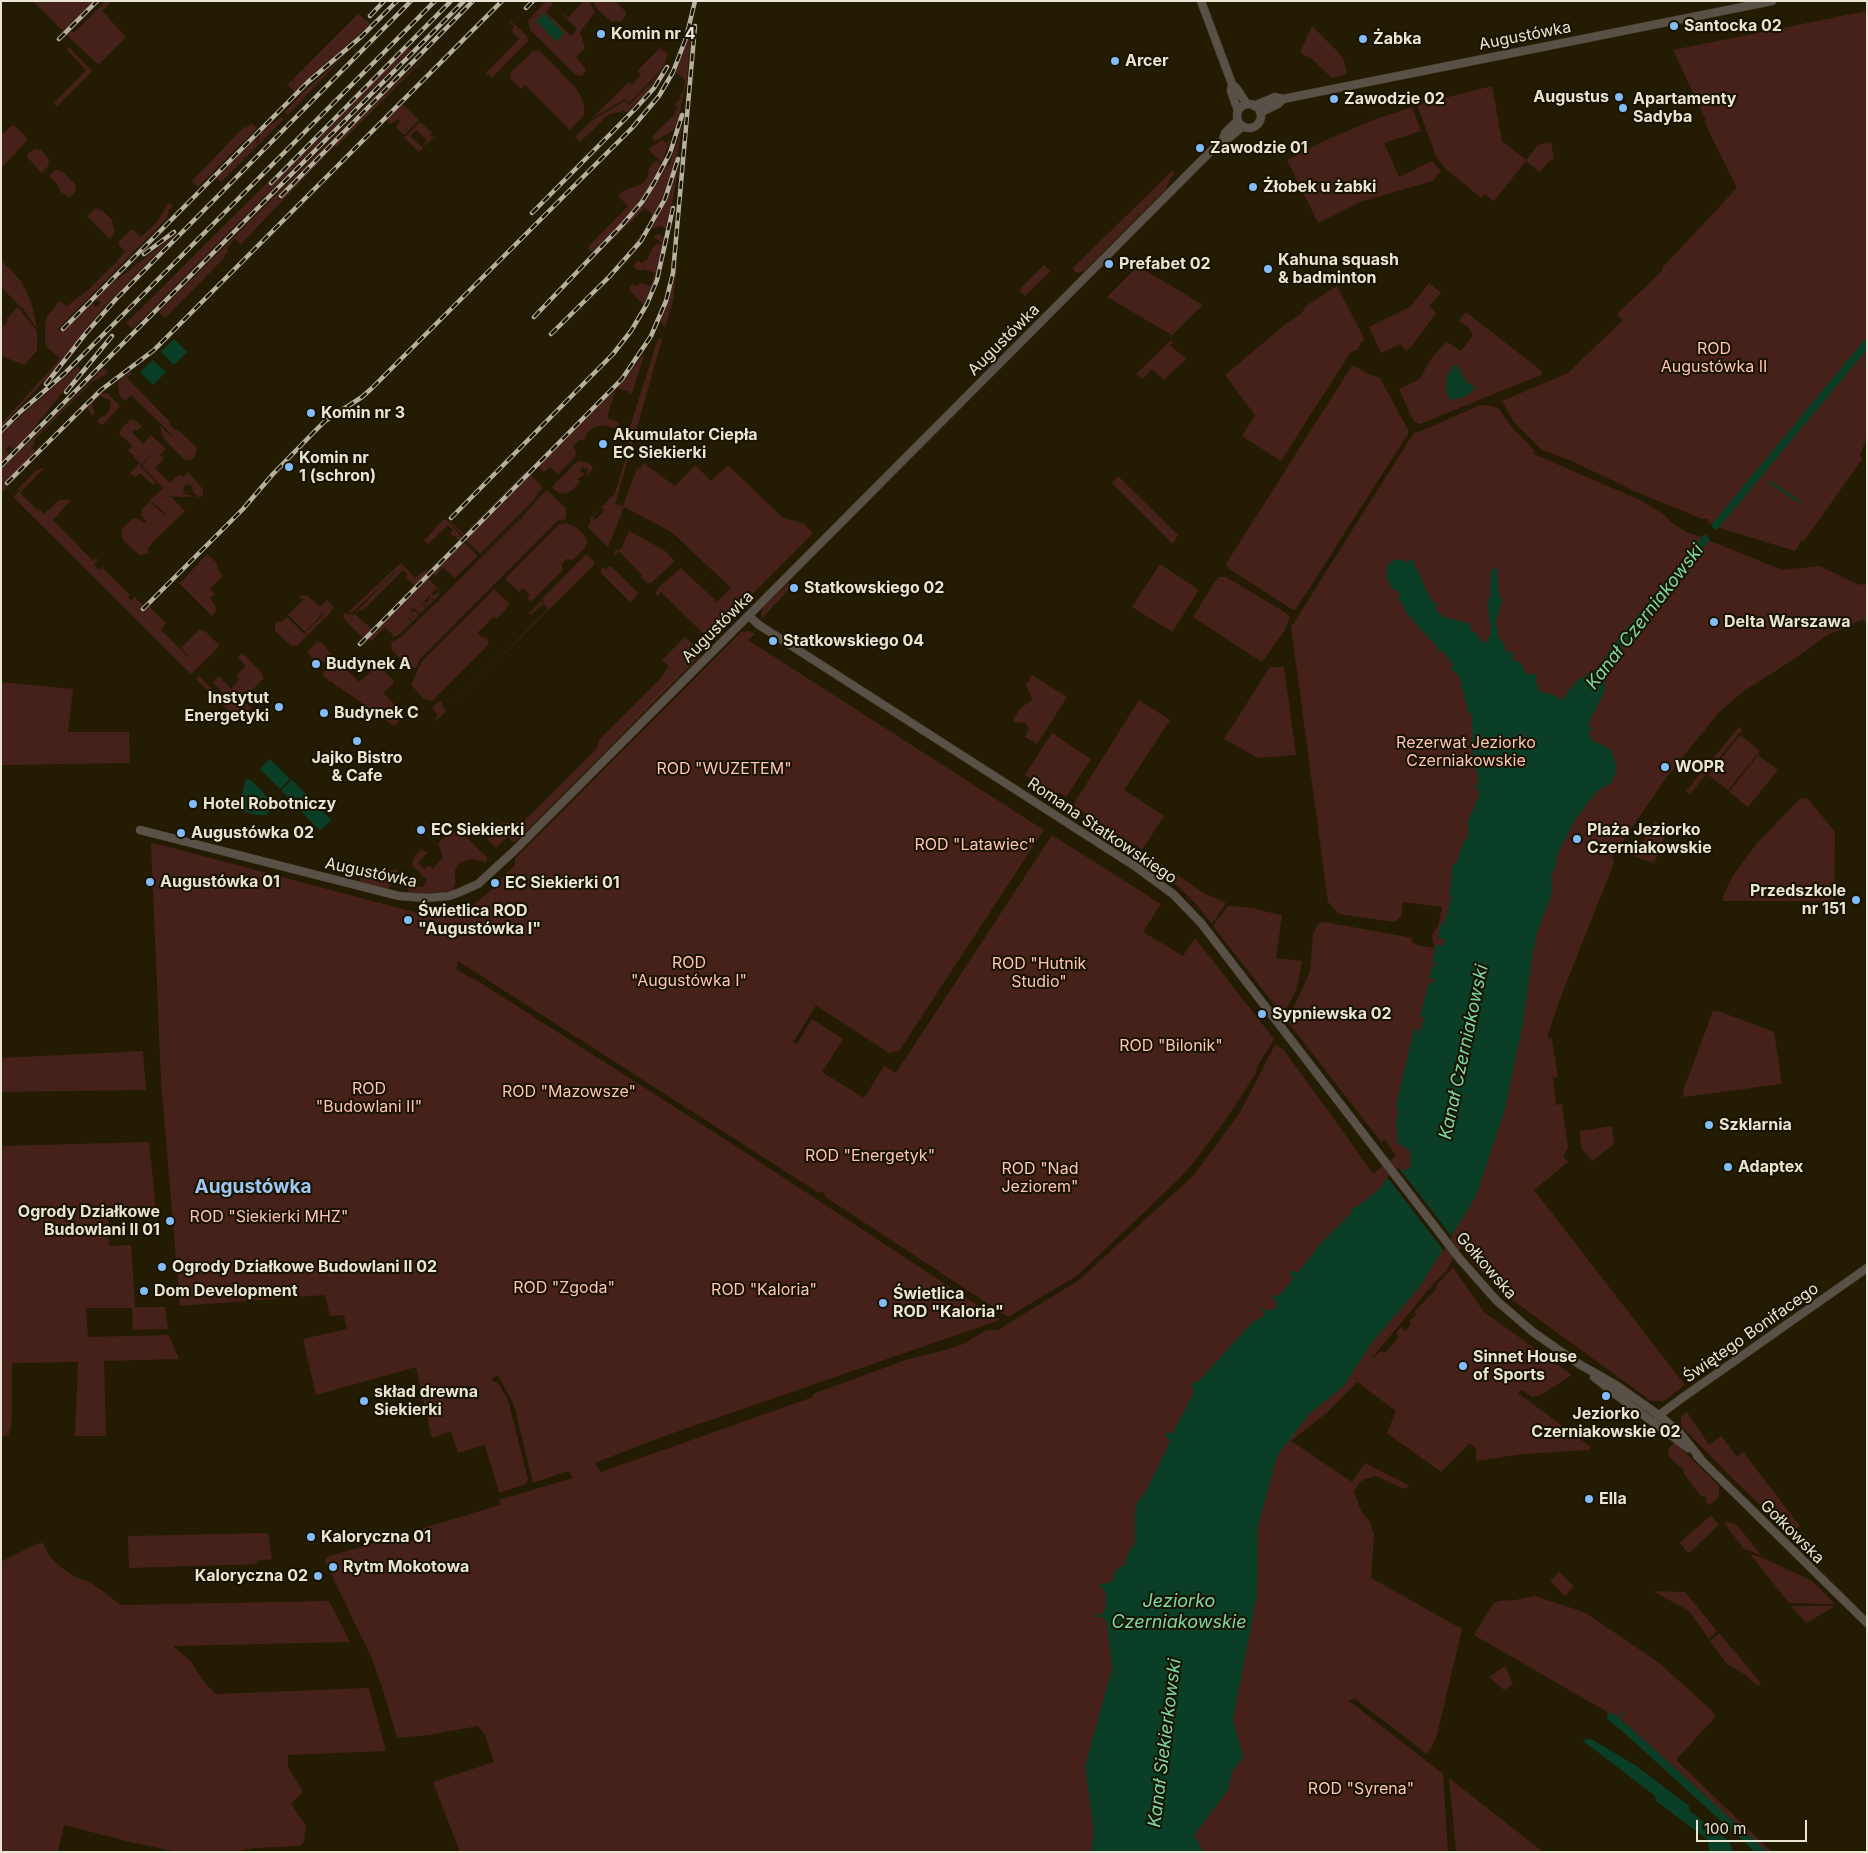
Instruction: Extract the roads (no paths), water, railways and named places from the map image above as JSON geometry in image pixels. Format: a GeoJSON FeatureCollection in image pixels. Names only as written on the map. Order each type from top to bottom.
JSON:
{"type":"FeatureCollection","features":[{"type":"Feature","properties":{"kind":"street"},"geometry":{"type":"LineString","coordinates":[[1201,1],[1232,84],[1231,91],[1240,123],[1251,127],[1256,125],[1260,120],[1260,113],[1232,84]]}},
{"type":"Feature","properties":{"kind":"street","name":"Augustówka"},"geometry":{"type":"LineString","coordinates":[[1251,105],[1275,97],[1283,99],[1772,1]]}},
{"type":"Feature","properties":{"kind":"street","name":"Augustówka"},"geometry":{"type":"LineString","coordinates":[[1260,113],[1278,104],[1283,99]]}},
{"type":"Feature","properties":{"kind":"street"},"geometry":{"type":"LineString","coordinates":[[1238,111],[1242,106],[1251,105]]}},
{"type":"Feature","properties":{"kind":"street","name":"Augustówka"},"geometry":{"type":"LineString","coordinates":[[140,830],[399,896],[426,898],[460,892],[478,884],[500,865],[749,616],[1222,140],[1229,138],[1240,123]]}},
{"type":"Feature","properties":{"kind":"street","name":"Romana Statkowskiego"},"geometry":{"type":"LineString","coordinates":[[749,616],[759,625],[1136,867],[1173,894],[1201,924],[1390,1168]]}},
{"type":"Feature","properties":{"kind":"street","name":"Gołkowska"},"geometry":{"type":"LineString","coordinates":[[1390,1168],[1455,1252],[1506,1310],[1533,1332],[1579,1364],[1614,1394],[1657,1419],[1700,1458],[1867,1624]]}},
{"type":"Feature","properties":{"kind":"street","name":"Świętego Bonifacego"},"geometry":{"type":"LineString","coordinates":[[1657,1419],[1682,1398],[1867,1268]]}},
{"type":"Feature","properties":{"kind":"water"},"geometry":{"type":"Polygon","coordinates":[[[544,13],[564,33],[556,41],[536,21],[544,13]]]}},
{"type":"Feature","properties":{"kind":"water"},"geometry":{"type":"Polygon","coordinates":[[[174,339],[187,352],[174,365],[161,352],[174,339]]]}},
{"type":"Feature","properties":{"kind":"water"},"geometry":{"type":"Polygon","coordinates":[[[153,360],[166,372],[153,385],[140,372],[153,360]]]}},
{"type":"Feature","properties":{"kind":"water"},"geometry":{"type":"Polygon","coordinates":[[[1454,365],[1457,365],[1466,381],[1474,387],[1473,391],[1464,397],[1451,400],[1446,393],[1446,386],[1447,376],[1454,365]]]}},
{"type":"Feature","properties":{"kind":"water","name":"Jeziorko Czerniakowskie"},"geometry":{"type":"Polygon","coordinates":[[[1398,559],[1408,562],[1411,559],[1414,561],[1414,566],[1418,570],[1424,586],[1433,602],[1437,603],[1436,610],[1444,617],[1470,624],[1471,631],[1476,633],[1483,643],[1486,643],[1491,632],[1487,599],[1490,598],[1491,571],[1494,568],[1497,569],[1499,595],[1502,601],[1495,624],[1498,628],[1498,636],[1505,646],[1505,651],[1513,652],[1512,659],[1521,663],[1525,672],[1529,675],[1534,673],[1536,675],[1536,684],[1539,686],[1538,690],[1546,694],[1550,693],[1562,700],[1568,693],[1567,688],[1570,690],[1579,678],[1583,678],[1591,671],[1602,670],[1606,675],[1604,693],[1588,724],[1593,730],[1588,731],[1592,740],[1611,750],[1616,765],[1615,774],[1611,783],[1597,791],[1575,820],[1557,855],[1556,866],[1551,875],[1552,890],[1550,899],[1538,930],[1533,951],[1523,1023],[1505,1109],[1476,1196],[1418,1289],[1373,1341],[1343,1387],[1310,1413],[1277,1456],[1258,1526],[1257,1595],[1233,1719],[1243,1758],[1232,1771],[1228,1790],[1194,1835],[1203,1852],[1091,1852],[1094,1832],[1085,1766],[1112,1669],[1107,1623],[1103,1617],[1095,1617],[1095,1614],[1103,1615],[1106,1605],[1106,1595],[1099,1585],[1100,1583],[1104,1584],[1113,1581],[1114,1573],[1124,1565],[1130,1549],[1135,1545],[1135,1511],[1138,1501],[1145,1493],[1170,1442],[1165,1435],[1167,1432],[1171,1434],[1174,1431],[1194,1392],[1191,1384],[1199,1381],[1254,1321],[1265,1314],[1262,1307],[1267,1311],[1275,1309],[1277,1303],[1271,1296],[1277,1297],[1289,1284],[1293,1278],[1291,1270],[1298,1273],[1320,1244],[1352,1212],[1351,1209],[1353,1207],[1355,1208],[1371,1196],[1384,1184],[1383,1182],[1402,1169],[1408,1170],[1411,1165],[1410,1151],[1398,1143],[1396,1122],[1398,1113],[1396,1105],[1414,1029],[1421,1031],[1424,1018],[1420,1016],[1429,982],[1434,983],[1435,980],[1429,978],[1432,965],[1438,966],[1438,964],[1432,963],[1436,944],[1443,946],[1445,940],[1438,938],[1440,925],[1446,917],[1451,897],[1449,892],[1452,866],[1458,860],[1463,842],[1468,837],[1468,821],[1479,796],[1479,791],[1474,786],[1478,784],[1478,777],[1473,761],[1472,718],[1466,710],[1468,705],[1464,699],[1464,692],[1459,687],[1462,686],[1459,676],[1450,668],[1453,665],[1444,653],[1437,651],[1438,648],[1406,613],[1402,603],[1397,599],[1400,594],[1390,587],[1390,583],[1386,579],[1387,566],[1398,559]]]}},
{"type":"Feature","properties":{"kind":"water"},"geometry":{"type":"Polygon","coordinates":[[[270,759],[290,779],[280,789],[260,769],[270,759]]]}},
{"type":"Feature","properties":{"kind":"water"},"geometry":{"type":"Polygon","coordinates":[[[246,779],[251,780],[274,804],[274,807],[266,815],[257,815],[238,810],[246,779]]]}},
{"type":"Feature","properties":{"kind":"water"},"geometry":{"type":"Polygon","coordinates":[[[292,780],[309,797],[298,808],[281,790],[292,780]]]}},
{"type":"Feature","properties":{"kind":"water"},"geometry":{"type":"Polygon","coordinates":[[[310,798],[331,820],[320,831],[299,809],[310,798]]]}},
{"type":"Feature","properties":{"kind":"water"},"geometry":{"type":"Polygon","coordinates":[[[1591,1739],[1635,1765],[1688,1804],[1690,1811],[1729,1841],[1733,1852],[1709,1852],[1708,1840],[1656,1801],[1655,1796],[1582,1740],[1591,1739]]]}},
{"type":"Feature","properties":{"kind":"waterway","name":"Kanał Czerniakowski"},"geometry":{"type":"LineString","coordinates":[[1716,525],[1867,343]]}},
{"type":"Feature","properties":{"kind":"waterway"},"geometry":{"type":"LineString","coordinates":[[1770,482],[1800,502]]}},
{"type":"Feature","properties":{"kind":"waterway","name":"Kanał Czerniakowski"},"geometry":{"type":"LineString","coordinates":[[1597,677],[1615,649],[1705,539]]}},
{"type":"Feature","properties":{"kind":"waterway"},"geometry":{"type":"LineString","coordinates":[[1617,1721],[1622,1714]]}},
{"type":"Feature","properties":{"kind":"waterway","name":"Kanał Czerniakowski"},"geometry":{"type":"LineString","coordinates":[[1611,1717],[1761,1852]]}},
{"type":"Feature","properties":{"kind":"railway"},"geometry":{"type":"LineString","coordinates":[[59,39],[97,1]]}},
{"type":"Feature","properties":{"kind":"railway"},"geometry":{"type":"LineString","coordinates":[[370,16],[384,1]]}},
{"type":"Feature","properties":{"kind":"railway"},"geometry":{"type":"LineString","coordinates":[[63,329],[308,82],[362,36],[397,1]]}},
{"type":"Feature","properties":{"kind":"railway"},"geometry":{"type":"LineString","coordinates":[[46,384],[86,333],[116,299],[411,1]]}},
{"type":"Feature","properties":{"kind":"railway"},"geometry":{"type":"LineString","coordinates":[[1,431],[64,374],[435,1]]}},
{"type":"Feature","properties":{"kind":"railway"},"geometry":{"type":"LineString","coordinates":[[271,183],[451,1]]}},
{"type":"Feature","properties":{"kind":"railway"},"geometry":{"type":"LineString","coordinates":[[1,466],[464,1]]}},
{"type":"Feature","properties":{"kind":"railway"},"geometry":{"type":"LineString","coordinates":[[281,196],[473,1]]}},
{"type":"Feature","properties":{"kind":"railway"},"geometry":{"type":"LineString","coordinates":[[7,483],[101,390],[154,350],[502,1]]}},
{"type":"Feature","properties":{"kind":"railway"},"geometry":{"type":"LineString","coordinates":[[526,8],[533,1]]}},
{"type":"Feature","properties":{"kind":"railway"},"geometry":{"type":"LineString","coordinates":[[143,609],[243,509],[273,474],[325,421],[371,389],[632,128],[659,96],[673,72],[686,38],[695,1]]}},
{"type":"Feature","properties":{"kind":"railway"},"geometry":{"type":"LineString","coordinates":[[360,644],[622,379],[651,336],[666,301],[673,273],[695,26]]}},
{"type":"Feature","properties":{"kind":"railway"},"geometry":{"type":"LineString","coordinates":[[532,213],[636,108],[654,88],[667,67]]}},
{"type":"Feature","properties":{"kind":"railway"},"geometry":{"type":"LineString","coordinates":[[534,317],[642,202],[670,153],[682,115]]}},
{"type":"Feature","properties":{"kind":"railway"},"geometry":{"type":"LineString","coordinates":[[551,334],[609,277],[641,241],[665,199],[678,159]]}},
{"type":"Feature","properties":{"kind":"railway"},"geometry":{"type":"LineString","coordinates":[[451,518],[613,354],[631,331],[647,304],[657,280],[673,208]]}},
{"type":"Feature","properties":{"kind":"railway"},"geometry":{"type":"LineString","coordinates":[[144,254],[174,232]]}},
{"type":"Feature","properties":{"kind":"railway"},"geometry":{"type":"LineString","coordinates":[[66,392],[112,336]]}},
{"type":"Feature","properties":{"kind":"place","name":"Santocka 02"},"geometry":{"type":"Point","coordinates":[1674,26]}},
{"type":"Feature","properties":{"kind":"place","name":"Komin nr 4"},"geometry":{"type":"Point","coordinates":[601,34]}},
{"type":"Feature","properties":{"kind":"place","name":"Żabka"},"geometry":{"type":"Point","coordinates":[1363,39]}},
{"type":"Feature","properties":{"kind":"place","name":"Arcer"},"geometry":{"type":"Point","coordinates":[1115,61]}},
{"type":"Feature","properties":{"kind":"place","name":"Augustus"},"geometry":{"type":"Point","coordinates":[1619,97]}},
{"type":"Feature","properties":{"kind":"place","name":"Zawodzie 02"},"geometry":{"type":"Point","coordinates":[1334,99]}},
{"type":"Feature","properties":{"kind":"place","name":"Apartamenty Sadyba"},"geometry":{"type":"Point","coordinates":[1623,108]}},
{"type":"Feature","properties":{"kind":"place","name":"Zawodzie 01"},"geometry":{"type":"Point","coordinates":[1200,148]}},
{"type":"Feature","properties":{"kind":"place","name":"Żłobek u żabki"},"geometry":{"type":"Point","coordinates":[1253,187]}},
{"type":"Feature","properties":{"kind":"place","name":"Prefabet 02"},"geometry":{"type":"Point","coordinates":[1109,264]}},
{"type":"Feature","properties":{"kind":"place","name":"Kahuna squash & badminton"},"geometry":{"type":"Point","coordinates":[1268,269]}},
{"type":"Feature","properties":{"kind":"place","name":"Komin nr 3"},"geometry":{"type":"Point","coordinates":[311,413]}},
{"type":"Feature","properties":{"kind":"place","name":"Akumulator Ciepła EC Siekierki"},"geometry":{"type":"Point","coordinates":[603,444]}},
{"type":"Feature","properties":{"kind":"place","name":"Komin nr 1 (schron)"},"geometry":{"type":"Point","coordinates":[289,467]}},
{"type":"Feature","properties":{"kind":"place","name":"Statkowskiego 02"},"geometry":{"type":"Point","coordinates":[794,588]}},
{"type":"Feature","properties":{"kind":"place","name":"Delta Warszawa"},"geometry":{"type":"Point","coordinates":[1714,622]}},
{"type":"Feature","properties":{"kind":"place","name":"Statkowskiego 04"},"geometry":{"type":"Point","coordinates":[773,641]}},
{"type":"Feature","properties":{"kind":"place","name":"Budynek A"},"geometry":{"type":"Point","coordinates":[316,664]}},
{"type":"Feature","properties":{"kind":"place","name":"Instytut Energetyki"},"geometry":{"type":"Point","coordinates":[279,707]}},
{"type":"Feature","properties":{"kind":"place","name":"Budynek C"},"geometry":{"type":"Point","coordinates":[324,713]}},
{"type":"Feature","properties":{"kind":"place","name":"Jajko Bistro & Cafe"},"geometry":{"type":"Point","coordinates":[357,741]}},
{"type":"Feature","properties":{"kind":"place","name":"WOPR"},"geometry":{"type":"Point","coordinates":[1665,767]}},
{"type":"Feature","properties":{"kind":"place","name":"Hotel Robotniczy"},"geometry":{"type":"Point","coordinates":[193,804]}},
{"type":"Feature","properties":{"kind":"place","name":"EC Siekierki"},"geometry":{"type":"Point","coordinates":[421,830]}},
{"type":"Feature","properties":{"kind":"place","name":"Augustówka 02"},"geometry":{"type":"Point","coordinates":[181,833]}},
{"type":"Feature","properties":{"kind":"place","name":"Plaża Jeziorko Czerniakowskie"},"geometry":{"type":"Point","coordinates":[1577,839]}},
{"type":"Feature","properties":{"kind":"place","name":"Augustówka 01"},"geometry":{"type":"Point","coordinates":[150,882]}},
{"type":"Feature","properties":{"kind":"place","name":"EC Siekierki 01"},"geometry":{"type":"Point","coordinates":[495,883]}},
{"type":"Feature","properties":{"kind":"place","name":"Przedszkole nr 151"},"geometry":{"type":"Point","coordinates":[1856,900]}},
{"type":"Feature","properties":{"kind":"place","name":"Świetlica ROD \"Augustówka I\""},"geometry":{"type":"Point","coordinates":[408,920]}},
{"type":"Feature","properties":{"kind":"place","name":"Sypniewska 02"},"geometry":{"type":"Point","coordinates":[1262,1014]}},
{"type":"Feature","properties":{"kind":"place","name":"Szklarnia"},"geometry":{"type":"Point","coordinates":[1709,1125]}},
{"type":"Feature","properties":{"kind":"place","name":"Adaptex"},"geometry":{"type":"Point","coordinates":[1728,1167]}},
{"type":"Feature","properties":{"kind":"place","name":"Ogrody Działkowe Budowlani II 01"},"geometry":{"type":"Point","coordinates":[170,1221]}},
{"type":"Feature","properties":{"kind":"place","name":"Ogrody Działkowe Budowlani II 02"},"geometry":{"type":"Point","coordinates":[162,1267]}},
{"type":"Feature","properties":{"kind":"place","name":"Dom Development"},"geometry":{"type":"Point","coordinates":[144,1291]}},
{"type":"Feature","properties":{"kind":"place","name":"Świetlica ROD \"Kaloria\""},"geometry":{"type":"Point","coordinates":[883,1303]}},
{"type":"Feature","properties":{"kind":"place","name":"Sinnet House of Sports"},"geometry":{"type":"Point","coordinates":[1463,1366]}},
{"type":"Feature","properties":{"kind":"place","name":"Jeziorko Czerniakowskie 02"},"geometry":{"type":"Point","coordinates":[1606,1396]}},
{"type":"Feature","properties":{"kind":"place","name":"skład drewna Siekierki"},"geometry":{"type":"Point","coordinates":[364,1401]}},
{"type":"Feature","properties":{"kind":"place","name":"Ella"},"geometry":{"type":"Point","coordinates":[1589,1499]}},
{"type":"Feature","properties":{"kind":"place","name":"Kaloryczna 01"},"geometry":{"type":"Point","coordinates":[311,1537]}},
{"type":"Feature","properties":{"kind":"place","name":"Rytm Mokotowa"},"geometry":{"type":"Point","coordinates":[333,1567]}},
{"type":"Feature","properties":{"kind":"place","name":"Kaloryczna 02"},"geometry":{"type":"Point","coordinates":[318,1576]}},
{"type":"Feature","properties":{"kind":"district","name":"Augustówka"},"geometry":{"type":"Point","coordinates":[253,1187]}},
{"type":"Feature","properties":{"kind":"park label","name":"ROD Augustówka II"},"geometry":{"type":"Point","coordinates":[1714,358]}},
{"type":"Feature","properties":{"kind":"park label","name":"Rezerwat Jeziorko Czerniakowskie"},"geometry":{"type":"Point","coordinates":[1466,752]}},
{"type":"Feature","properties":{"kind":"park label","name":"ROD \"WUZETEM\""},"geometry":{"type":"Point","coordinates":[724,769]}},
{"type":"Feature","properties":{"kind":"park label","name":"ROD \"Latawiec\""},"geometry":{"type":"Point","coordinates":[975,845]}},
{"type":"Feature","properties":{"kind":"park label","name":"ROD \"Augustówka I\""},"geometry":{"type":"Point","coordinates":[689,972]}},
{"type":"Feature","properties":{"kind":"park label","name":"ROD \"Hutnik Studio\""},"geometry":{"type":"Point","coordinates":[1039,973]}},
{"type":"Feature","properties":{"kind":"park label","name":"ROD \"Bilonik\""},"geometry":{"type":"Point","coordinates":[1171,1046]}},
{"type":"Feature","properties":{"kind":"park label","name":"ROD \"Mazowsze\""},"geometry":{"type":"Point","coordinates":[569,1092]}},
{"type":"Feature","properties":{"kind":"park label","name":"ROD \"Budowlani II\""},"geometry":{"type":"Point","coordinates":[369,1098]}},
{"type":"Feature","properties":{"kind":"park label","name":"ROD \"Energetyk\""},"geometry":{"type":"Point","coordinates":[870,1156]}},
{"type":"Feature","properties":{"kind":"park label","name":"ROD \"Nad Jeziorem\""},"geometry":{"type":"Point","coordinates":[1040,1178]}},
{"type":"Feature","properties":{"kind":"park label","name":"ROD \"Siekierki MHZ\""},"geometry":{"type":"Point","coordinates":[269,1217]}},
{"type":"Feature","properties":{"kind":"park label","name":"ROD \"Zgoda\""},"geometry":{"type":"Point","coordinates":[564,1288]}},
{"type":"Feature","properties":{"kind":"park label","name":"ROD \"Kaloria\""},"geometry":{"type":"Point","coordinates":[764,1290]}},
{"type":"Feature","properties":{"kind":"park label","name":"ROD \"Syrena\""},"geometry":{"type":"Point","coordinates":[1361,1789]}},
{"type":"Feature","properties":{"kind":"water label","name":"Kanał Siekierkowski"},"geometry":{"type":"Point","coordinates":[1165,1743]}}]}
